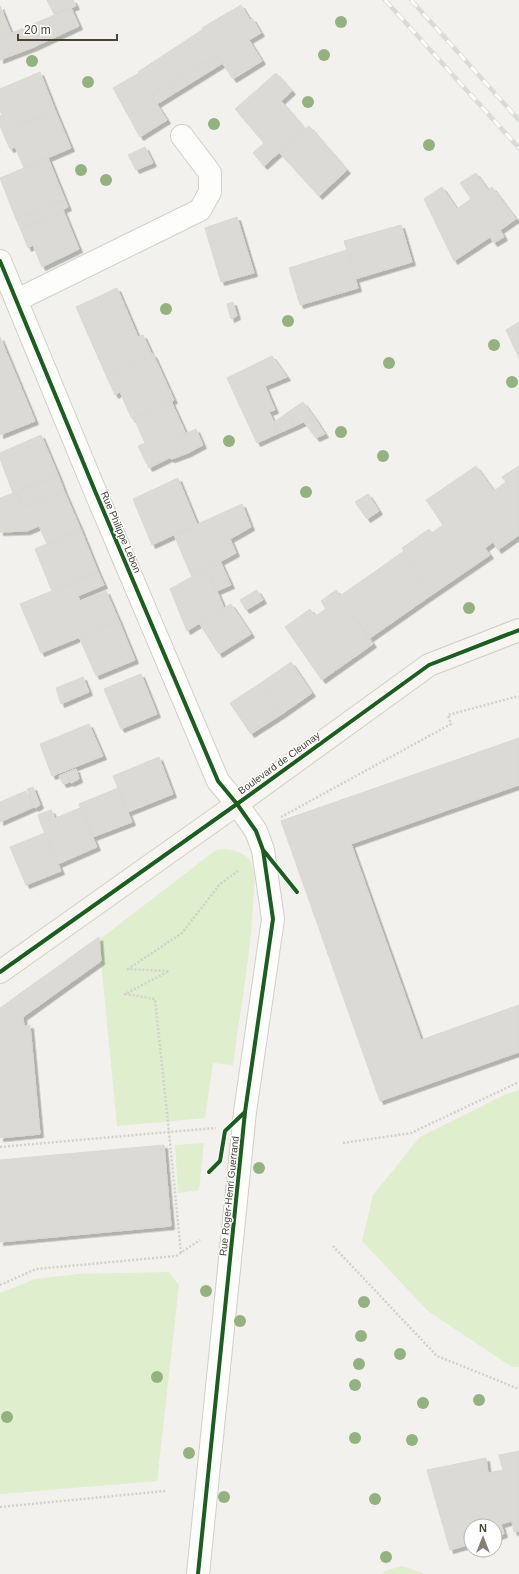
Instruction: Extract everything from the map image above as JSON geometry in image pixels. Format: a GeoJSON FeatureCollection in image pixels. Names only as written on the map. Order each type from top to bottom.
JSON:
{"type":"FeatureCollection","features":[{"type":"Feature","properties":{"kind":"main road","name":"Boulevard de Cleunay"},"geometry":{"type":"LineString","coordinates":[[0,972],[237,804],[429,665],[519,630]]}},
{"type":"Feature","properties":{"kind":"street"},"geometry":{"type":"LineString","coordinates":[[17,300],[200,210],[210,192],[210,173],[182,136]]}},
{"type":"Feature","properties":{"kind":"street","name":"Rue Philippe Lebon"},"geometry":{"type":"LineString","coordinates":[[0,260],[95,491],[218,781],[237,804]]}},
{"type":"Feature","properties":{"kind":"street","name":"Rue Roger-Henri Guerrand"},"geometry":{"type":"LineString","coordinates":[[198,1574],[246,1112],[273,919],[260,841],[237,804]]}},
{"type":"Feature","properties":{"kind":"path"},"geometry":{"type":"LineString","coordinates":[[181,1253],[155,999],[125,994],[169,971],[128,969],[182,933],[220,884],[260,841],[271,822],[451,724],[448,715],[519,696]]}},
{"type":"Feature","properties":{"kind":"path"},"geometry":{"type":"LineString","coordinates":[[343,1143],[411,1133],[519,1082]]}},
{"type":"Feature","properties":{"kind":"path"},"geometry":{"type":"LineString","coordinates":[[0,1147],[216,1128]]}},
{"type":"Feature","properties":{"kind":"path"},"geometry":{"type":"LineString","coordinates":[[0,1285],[36,1269],[176,1256],[200,1240]]}},
{"type":"Feature","properties":{"kind":"path"},"geometry":{"type":"LineString","coordinates":[[333,1246],[437,1356],[519,1389]]}},
{"type":"Feature","properties":{"kind":"path"},"geometry":{"type":"LineString","coordinates":[[0,1507],[165,1491]]}},
{"type":"Feature","properties":{"kind":"green space"},"geometry":{"type":"Polygon","coordinates":[[[227,849],[245,855],[248,858],[252,864],[254,877],[250,942],[233,1065],[213,1063],[205,1118],[117,1126],[99,940],[216,850],[227,849]]]}},
{"type":"Feature","properties":{"kind":"green space"},"geometry":{"type":"Polygon","coordinates":[[[519,1090],[519,1367],[512,1367],[428,1311],[362,1241],[373,1195],[420,1137],[504,1095],[519,1090]]]}},
{"type":"Feature","properties":{"kind":"green space"},"geometry":{"type":"Polygon","coordinates":[[[204,1143],[199,1190],[178,1193],[175,1145],[204,1143]]]}},
{"type":"Feature","properties":{"kind":"green space"},"geometry":{"type":"Polygon","coordinates":[[[169,1272],[179,1285],[157,1481],[0,1494],[0,1293],[35,1279],[79,1274],[169,1272]]]}},
{"type":"Feature","properties":{"kind":"green space"},"geometry":{"type":"Polygon","coordinates":[[[402,1566],[423,1574],[383,1574],[385,1571],[402,1566]]]}},
{"type":"Feature","properties":{"kind":"building"},"geometry":{"type":"Polygon","coordinates":[[[47,0],[73,0],[76,6],[54,14],[47,0]]]}},
{"type":"Feature","properties":{"kind":"building"},"geometry":{"type":"Polygon","coordinates":[[[241,5],[250,20],[252,18],[261,33],[249,40],[262,61],[233,79],[217,55],[151,95],[167,120],[140,137],[113,88],[139,73],[138,72],[202,30],[202,28],[241,5]]]}},
{"type":"Feature","properties":{"kind":"building"},"geometry":{"type":"Polygon","coordinates":[[[0,6],[11,33],[0,38],[0,6]]]}},
{"type":"Feature","properties":{"kind":"building"},"geometry":{"type":"Polygon","coordinates":[[[71,8],[79,26],[34,47],[0,60],[0,38],[71,8]]]}},
{"type":"Feature","properties":{"kind":"building"},"geometry":{"type":"Polygon","coordinates":[[[217,55],[223,63],[157,104],[151,95],[217,55]]]}},
{"type":"Feature","properties":{"kind":"building"},"geometry":{"type":"Polygon","coordinates":[[[40,72],[55,110],[3,133],[0,125],[0,116],[2,115],[0,111],[0,89],[40,72]]]}},
{"type":"Feature","properties":{"kind":"building"},"geometry":{"type":"Polygon","coordinates":[[[276,73],[292,91],[281,101],[305,129],[264,166],[253,153],[264,143],[235,109],[276,73]]]}},
{"type":"Feature","properties":{"kind":"building"},"geometry":{"type":"Polygon","coordinates":[[[55,110],[71,148],[24,168],[15,147],[10,149],[3,133],[55,110]]]}},
{"type":"Feature","properties":{"kind":"building"},"geometry":{"type":"Polygon","coordinates":[[[309,126],[347,170],[319,196],[279,152],[309,126]]]}},
{"type":"Feature","properties":{"kind":"building"},"geometry":{"type":"Polygon","coordinates":[[[145,147],[153,163],[136,170],[128,155],[145,147]]]}},
{"type":"Feature","properties":{"kind":"building"},"geometry":{"type":"Polygon","coordinates":[[[48,158],[65,200],[16,219],[0,178],[48,158]]]}},
{"type":"Feature","properties":{"kind":"building"},"geometry":{"type":"Polygon","coordinates":[[[476,173],[488,190],[492,187],[516,219],[500,230],[504,237],[494,243],[490,237],[454,261],[424,199],[442,187],[457,209],[471,199],[460,183],[476,173]]]}},
{"type":"Feature","properties":{"kind":"building"},"geometry":{"type":"Polygon","coordinates":[[[65,200],[68,207],[21,230],[16,219],[65,200]]]}},
{"type":"Feature","properties":{"kind":"building"},"geometry":{"type":"Polygon","coordinates":[[[63,210],[79,249],[42,267],[33,245],[28,248],[21,230],[63,210]]]}},
{"type":"Feature","properties":{"kind":"building"},"geometry":{"type":"Polygon","coordinates":[[[237,217],[254,273],[221,282],[205,228],[237,217]]]}},
{"type":"Feature","properties":{"kind":"building"},"geometry":{"type":"Polygon","coordinates":[[[401,225],[412,262],[355,279],[344,241],[401,225]]]}},
{"type":"Feature","properties":{"kind":"building"},"geometry":{"type":"Polygon","coordinates":[[[347,250],[358,288],[300,305],[289,268],[347,250]]]}},
{"type":"Feature","properties":{"kind":"building"},"geometry":{"type":"Polygon","coordinates":[[[117,288],[138,337],[143,335],[152,355],[106,375],[76,307],[117,288]]]}},
{"type":"Feature","properties":{"kind":"building"},"geometry":{"type":"Polygon","coordinates":[[[233,302],[237,316],[231,319],[227,304],[233,302]]]}},
{"type":"Feature","properties":{"kind":"building"},"geometry":{"type":"Polygon","coordinates":[[[519,322],[519,358],[506,330],[519,322]]]}},
{"type":"Feature","properties":{"kind":"building"},"geometry":{"type":"Polygon","coordinates":[[[0,337],[35,421],[0,435],[0,337]]]}},
{"type":"Feature","properties":{"kind":"building"},"geometry":{"type":"Polygon","coordinates":[[[153,354],[174,400],[132,419],[120,392],[115,395],[106,375],[153,354]]]}},
{"type":"Feature","properties":{"kind":"building"},"geometry":{"type":"Polygon","coordinates":[[[272,356],[287,377],[265,386],[275,410],[269,412],[279,433],[257,443],[227,378],[272,356]]]}},
{"type":"Feature","properties":{"kind":"building"},"geometry":{"type":"Polygon","coordinates":[[[171,401],[186,434],[180,436],[188,453],[172,459],[169,458],[149,468],[138,446],[145,443],[134,418],[171,401]]]}},
{"type":"Feature","properties":{"kind":"building"},"geometry":{"type":"Polygon","coordinates":[[[303,402],[314,417],[295,426],[287,413],[303,402]]]}},
{"type":"Feature","properties":{"kind":"building"},"geometry":{"type":"Polygon","coordinates":[[[287,413],[295,426],[279,433],[274,422],[287,413]]]}},
{"type":"Feature","properties":{"kind":"building"},"geometry":{"type":"Polygon","coordinates":[[[314,417],[325,434],[316,438],[304,422],[314,417]]]}},
{"type":"Feature","properties":{"kind":"building"},"geometry":{"type":"Polygon","coordinates":[[[196,429],[203,445],[188,453],[180,436],[196,429]]]}},
{"type":"Feature","properties":{"kind":"building"},"geometry":{"type":"Polygon","coordinates":[[[41,435],[58,475],[13,493],[0,459],[0,453],[41,435]]]}},
{"type":"Feature","properties":{"kind":"building"},"geometry":{"type":"Polygon","coordinates":[[[476,466],[494,491],[506,482],[502,477],[519,466],[519,535],[498,550],[493,542],[485,548],[490,555],[430,596],[402,548],[429,529],[432,533],[443,525],[426,500],[476,466]]]}},
{"type":"Feature","properties":{"kind":"building"},"geometry":{"type":"Polygon","coordinates":[[[58,475],[64,491],[23,507],[16,492],[58,475]]]}},
{"type":"Feature","properties":{"kind":"building"},"geometry":{"type":"Polygon","coordinates":[[[178,478],[197,524],[152,545],[133,499],[178,478]]]}},
{"type":"Feature","properties":{"kind":"building"},"geometry":{"type":"Polygon","coordinates":[[[64,491],[81,530],[47,544],[39,526],[27,531],[0,532],[0,498],[16,492],[23,507],[64,491]]]}},
{"type":"Feature","properties":{"kind":"building"},"geometry":{"type":"Polygon","coordinates":[[[368,494],[379,511],[367,519],[355,502],[368,494]]]}},
{"type":"Feature","properties":{"kind":"building"},"geometry":{"type":"Polygon","coordinates":[[[242,504],[251,527],[230,539],[236,553],[192,577],[174,535],[242,504]]]}},
{"type":"Feature","properties":{"kind":"building"},"geometry":{"type":"Polygon","coordinates":[[[81,530],[98,572],[52,591],[35,549],[81,530]]]}},
{"type":"Feature","properties":{"kind":"building"},"geometry":{"type":"Polygon","coordinates":[[[404,551],[430,596],[370,638],[340,596],[404,551]]]}},
{"type":"Feature","properties":{"kind":"building"},"geometry":{"type":"Polygon","coordinates":[[[220,561],[231,585],[217,591],[207,568],[220,561]]]}},
{"type":"Feature","properties":{"kind":"building"},"geometry":{"type":"Polygon","coordinates":[[[207,568],[224,608],[187,631],[170,589],[207,568]]]}},
{"type":"Feature","properties":{"kind":"building"},"geometry":{"type":"Polygon","coordinates":[[[98,572],[104,585],[78,596],[80,601],[106,591],[119,621],[41,653],[20,604],[98,572]]]}},
{"type":"Feature","properties":{"kind":"building"},"geometry":{"type":"Polygon","coordinates":[[[257,590],[263,600],[246,610],[240,600],[257,590]]]}},
{"type":"Feature","properties":{"kind":"building"},"geometry":{"type":"Polygon","coordinates":[[[336,590],[373,644],[322,680],[285,627],[310,609],[315,616],[326,609],[321,601],[336,590]]]}},
{"type":"Feature","properties":{"kind":"building"},"geometry":{"type":"Polygon","coordinates":[[[231,604],[251,634],[219,654],[199,623],[231,604]]]}},
{"type":"Feature","properties":{"kind":"building"},"geometry":{"type":"Polygon","coordinates":[[[119,621],[135,660],[96,676],[79,637],[119,621]]]}},
{"type":"Feature","properties":{"kind":"building"},"geometry":{"type":"Polygon","coordinates":[[[291,662],[312,693],[282,714],[261,683],[291,662]]]}},
{"type":"Feature","properties":{"kind":"building"},"geometry":{"type":"Polygon","coordinates":[[[141,674],[157,714],[121,729],[104,689],[141,674]]]}},
{"type":"Feature","properties":{"kind":"building"},"geometry":{"type":"Polygon","coordinates":[[[83,677],[89,692],[61,704],[56,688],[83,677]]]}},
{"type":"Feature","properties":{"kind":"building"},"geometry":{"type":"Polygon","coordinates":[[[261,683],[282,714],[251,734],[230,703],[261,683]]]}},
{"type":"Feature","properties":{"kind":"building"},"geometry":{"type":"Polygon","coordinates":[[[89,724],[103,756],[52,776],[40,744],[89,724]]]}},
{"type":"Feature","properties":{"kind":"building"},"geometry":{"type":"Polygon","coordinates":[[[519,738],[519,785],[351,844],[421,1040],[519,1005],[519,1052],[380,1101],[281,821],[519,738]]]}},
{"type":"Feature","properties":{"kind":"building"},"geometry":{"type":"Polygon","coordinates":[[[159,757],[173,794],[128,812],[113,776],[159,757]]]}},
{"type":"Feature","properties":{"kind":"building"},"geometry":{"type":"Polygon","coordinates":[[[76,769],[79,779],[71,783],[66,773],[76,769]]]}},
{"type":"Feature","properties":{"kind":"building"},"geometry":{"type":"Polygon","coordinates":[[[66,773],[70,782],[63,784],[59,776],[66,773]]]}},
{"type":"Feature","properties":{"kind":"building"},"geometry":{"type":"Polygon","coordinates":[[[33,787],[40,805],[35,808],[27,789],[33,787]]]}},
{"type":"Feature","properties":{"kind":"building"},"geometry":{"type":"Polygon","coordinates":[[[118,788],[132,822],[93,837],[79,804],[118,788]]]}},
{"type":"Feature","properties":{"kind":"building"},"geometry":{"type":"Polygon","coordinates":[[[26,791],[34,807],[0,822],[0,802],[26,791]]]}},
{"type":"Feature","properties":{"kind":"building"},"geometry":{"type":"Polygon","coordinates":[[[80,808],[97,847],[58,864],[41,824],[80,808]]]}},
{"type":"Feature","properties":{"kind":"building"},"geometry":{"type":"Polygon","coordinates":[[[51,810],[55,818],[41,824],[38,815],[51,810]]]}},
{"type":"Feature","properties":{"kind":"building"},"geometry":{"type":"Polygon","coordinates":[[[45,833],[61,871],[26,885],[10,847],[45,833]]]}},
{"type":"Feature","properties":{"kind":"building"},"geometry":{"type":"Polygon","coordinates":[[[99,937],[101,961],[23,1017],[24,1026],[30,1025],[40,1134],[0,1138],[0,1008],[99,937]]]}},
{"type":"Feature","properties":{"kind":"building"},"geometry":{"type":"Polygon","coordinates":[[[164,1145],[171,1226],[0,1242],[0,1160],[164,1145]]]}},
{"type":"Feature","properties":{"kind":"building"},"geometry":{"type":"Polygon","coordinates":[[[519,1451],[519,1531],[514,1532],[512,1521],[503,1523],[503,1518],[463,1518],[463,1546],[450,1550],[427,1470],[486,1458],[488,1473],[503,1470],[499,1455],[519,1451]]]}},
{"type":"Feature","properties":{"kind":"railway"},"geometry":{"type":"LineString","coordinates":[[385,0],[519,148]]}},
{"type":"Feature","properties":{"kind":"railway"},"geometry":{"type":"LineString","coordinates":[[411,0],[519,120]]}},
{"type":"Feature","properties":{"kind":"cycle path"},"geometry":{"type":"LineString","coordinates":[[0,261],[95,491],[218,781],[237,804],[256,831],[263,850],[273,919],[245,1112],[198,1574]]}},
{"type":"Feature","properties":{"kind":"cycle path"},"geometry":{"type":"LineString","coordinates":[[0,972],[237,804],[429,665],[519,630]]}},
{"type":"Feature","properties":{"kind":"cycle path"},"geometry":{"type":"LineString","coordinates":[[264,851],[297,892]]}},
{"type":"Feature","properties":{"kind":"cycle path"},"geometry":{"type":"LineString","coordinates":[[209,1172],[220,1161],[225,1131],[245,1112]]}}]}
